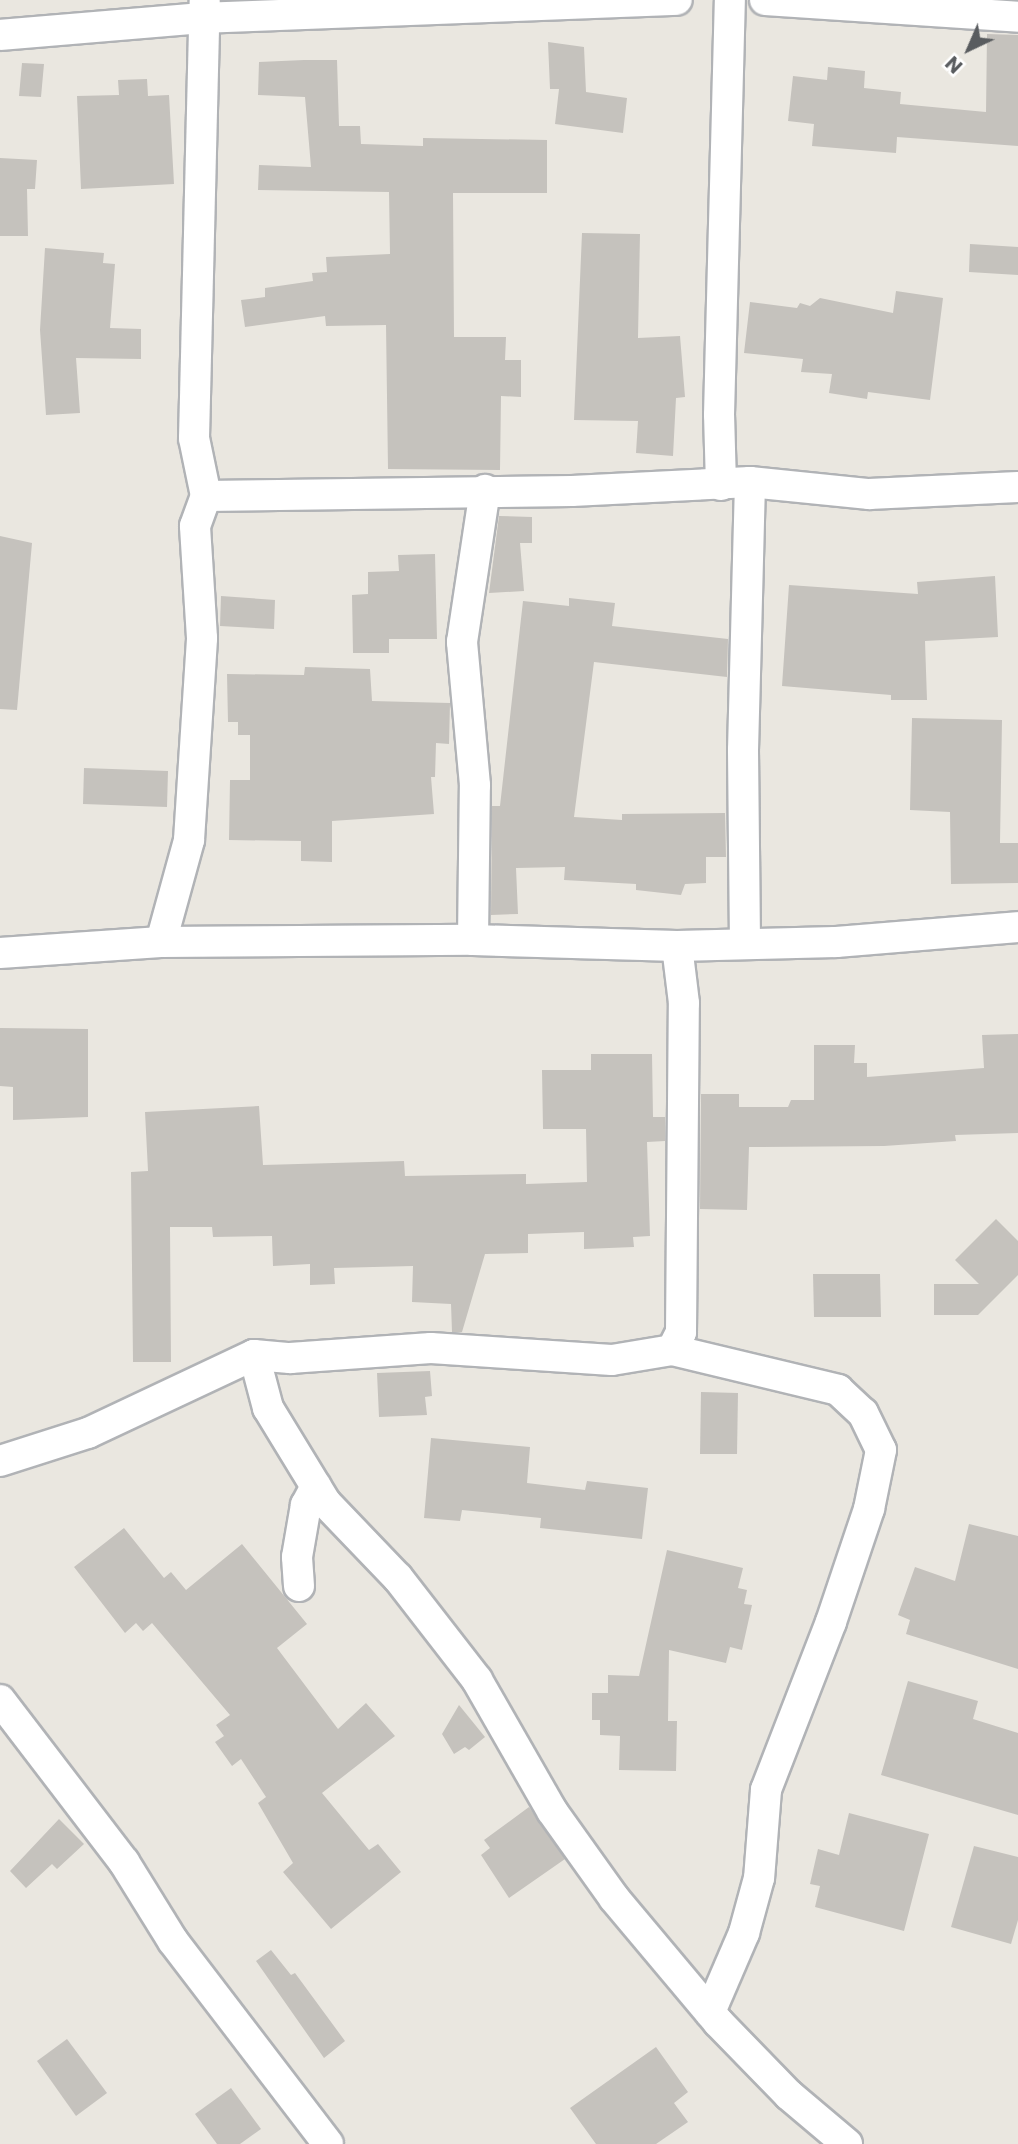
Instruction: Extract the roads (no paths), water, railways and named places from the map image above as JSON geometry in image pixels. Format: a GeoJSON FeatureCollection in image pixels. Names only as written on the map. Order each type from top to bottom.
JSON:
{"type":"FeatureCollection","features":[{"type":"Feature","properties":{"kind":"street"},"geometry":{"type":"LineString","coordinates":[[0,35],[204,9],[677,0]]}},
{"type":"Feature","properties":{"kind":"street"},"geometry":{"type":"LineString","coordinates":[[730,0],[719,415],[736,483],[745,942]]}},
{"type":"Feature","properties":{"kind":"street"},"geometry":{"type":"LineString","coordinates":[[765,0],[1018,17]]}},
{"type":"Feature","properties":{"kind":"street"},"geometry":{"type":"LineString","coordinates":[[161,942],[189,840],[202,638],[195,526],[206,496],[194,438],[200,301],[204,9]]}},
{"type":"Feature","properties":{"kind":"street"},"geometry":{"type":"LineString","coordinates":[[206,496],[736,483],[869,494],[1018,487]]}},
{"type":"Feature","properties":{"kind":"street"},"geometry":{"type":"LineString","coordinates":[[473,940],[475,785],[462,642],[485,490]]}},
{"type":"Feature","properties":{"kind":"street"},"geometry":{"type":"LineString","coordinates":[[0,953],[161,942],[473,940],[677,946],[745,942],[836,942],[1018,928]]}},
{"type":"Feature","properties":{"kind":"street"},"geometry":{"type":"LineString","coordinates":[[672,1350],[681,1332],[684,1003],[677,946]]}},
{"type":"Feature","properties":{"kind":"street"},"geometry":{"type":"LineString","coordinates":[[0,1461],[88,1433],[254,1355],[290,1357],[431,1348],[612,1360],[672,1350],[838,1390],[863,1413],[881,1450],[869,1509],[766,1790],[759,1878],[744,1933],[710,2012]]}},
{"type":"Feature","properties":{"kind":"street"},"geometry":{"type":"LineString","coordinates":[[254,1355],[268,1408],[326,1503],[398,1578],[477,1680],[552,1811],[598,1876],[710,2012],[835,2139]]}},
{"type":"Feature","properties":{"kind":"street"},"geometry":{"type":"LineString","coordinates":[[299,1586],[297,1557],[306,1505],[316,1486]]}},
{"type":"Feature","properties":{"kind":"street"},"geometry":{"type":"LineString","coordinates":[[0,1700],[124,1862],[173,1941],[328,2144]]}}]}
